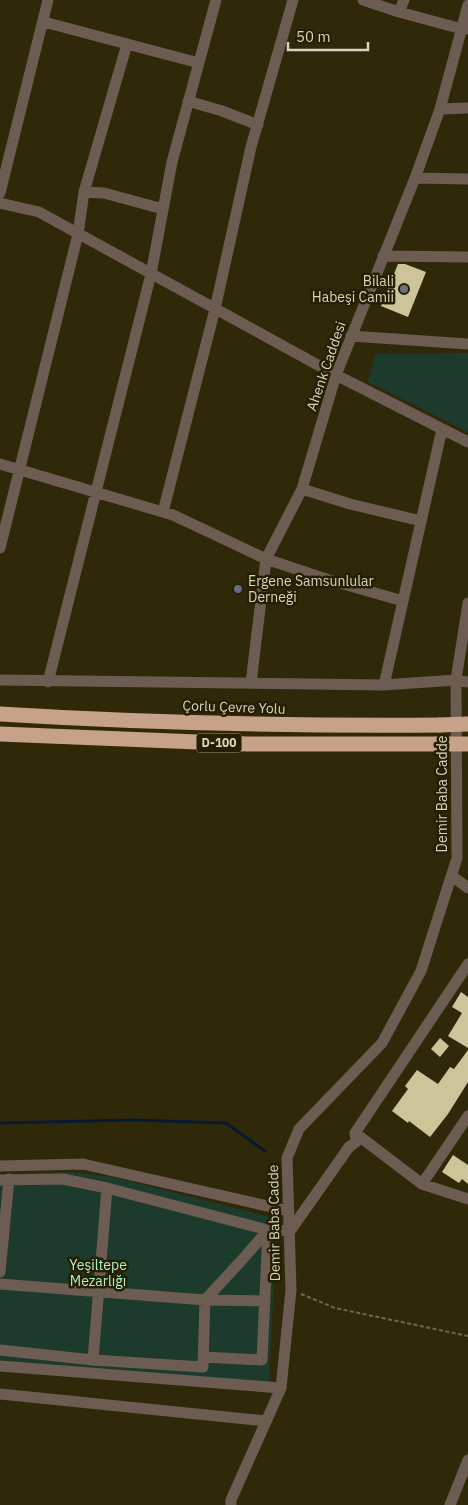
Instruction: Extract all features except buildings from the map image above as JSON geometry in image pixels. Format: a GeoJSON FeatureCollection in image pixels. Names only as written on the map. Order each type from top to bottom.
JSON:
{"type":"FeatureCollection","features":[{"type":"Feature","properties":{"kind":"highway","name":"Çorlu Çevre Yolu"},"geometry":{"type":"LineString","coordinates":[[0,714],[319,726],[468,724]]}},
{"type":"Feature","properties":{"kind":"highway","name":"D-100"},"geometry":{"type":"LineString","coordinates":[[0,734],[248,744],[468,744]]}},
{"type":"Feature","properties":{"kind":"street"},"geometry":{"type":"LineString","coordinates":[[0,192],[48,0]]}},
{"type":"Feature","properties":{"kind":"street"},"geometry":{"type":"LineString","coordinates":[[48,682],[151,274],[172,162],[216,0]]}},
{"type":"Feature","properties":{"kind":"street"},"geometry":{"type":"LineString","coordinates":[[163,512],[215,309],[251,148],[293,0]]}},
{"type":"Feature","properties":{"kind":"street"},"geometry":{"type":"LineString","coordinates":[[363,0],[399,12],[465,29]]}},
{"type":"Feature","properties":{"kind":"street"},"geometry":{"type":"LineString","coordinates":[[399,12],[404,0]]}},
{"type":"Feature","properties":{"kind":"street","name":"Ahenk Caddesi"},"geometry":{"type":"LineString","coordinates":[[251,683],[266,558],[302,489],[336,375],[415,178],[440,109],[465,29],[468,5]]}},
{"type":"Feature","properties":{"kind":"street"},"geometry":{"type":"LineString","coordinates":[[44,22],[199,63]]}},
{"type":"Feature","properties":{"kind":"street"},"geometry":{"type":"LineString","coordinates":[[0,548],[78,234],[84,192],[127,44]]}},
{"type":"Feature","properties":{"kind":"street"},"geometry":{"type":"LineString","coordinates":[[188,101],[222,111],[258,125]]}},
{"type":"Feature","properties":{"kind":"street"},"geometry":{"type":"LineString","coordinates":[[440,109],[468,108]]}},
{"type":"Feature","properties":{"kind":"street"},"geometry":{"type":"LineString","coordinates":[[415,178],[468,179]]}},
{"type":"Feature","properties":{"kind":"street"},"geometry":{"type":"LineString","coordinates":[[84,192],[104,193],[163,209]]}},
{"type":"Feature","properties":{"kind":"street"},"geometry":{"type":"LineString","coordinates":[[0,203],[39,212],[336,375],[468,442]]}},
{"type":"Feature","properties":{"kind":"street"},"geometry":{"type":"LineString","coordinates":[[383,256],[468,257]]}},
{"type":"Feature","properties":{"kind":"street"},"geometry":{"type":"LineString","coordinates":[[351,336],[468,344]]}},
{"type":"Feature","properties":{"kind":"street"},"geometry":{"type":"LineString","coordinates":[[384,684],[442,429]]}},
{"type":"Feature","properties":{"kind":"street"},"geometry":{"type":"LineString","coordinates":[[0,464],[173,515],[266,558],[403,601]]}},
{"type":"Feature","properties":{"kind":"street"},"geometry":{"type":"LineString","coordinates":[[302,489],[350,504],[421,521]]}},
{"type":"Feature","properties":{"kind":"street","name":"Demir Baba Cadde"},"geometry":{"type":"LineString","coordinates":[[231,1505],[231,1500],[281,1388],[291,1290],[288,1158],[299,1129],[382,1043],[421,971],[452,876],[463,856],[462,681],[468,603]]}},
{"type":"Feature","properties":{"kind":"street"},"geometry":{"type":"LineString","coordinates":[[0,680],[384,684],[462,681]]}},
{"type":"Feature","properties":{"kind":"street"},"geometry":{"type":"LineString","coordinates":[[452,876],[468,888]]}},
{"type":"Feature","properties":{"kind":"street"},"geometry":{"type":"LineString","coordinates":[[0,1272],[5,1180],[63,1179],[107,1188],[268,1230],[290,1231],[349,1147],[356,1142],[355,1133],[468,964]]}},
{"type":"Feature","properties":{"kind":"street"},"geometry":{"type":"LineString","coordinates":[[422,1184],[468,1116]]}},
{"type":"Feature","properties":{"kind":"street"},"geometry":{"type":"LineString","coordinates":[[355,1133],[422,1184],[468,1199]]}},
{"type":"Feature","properties":{"kind":"street"},"geometry":{"type":"LineString","coordinates":[[0,1166],[83,1164],[289,1210]]}},
{"type":"Feature","properties":{"kind":"street"},"geometry":{"type":"LineString","coordinates":[[93,1360],[107,1188]]}},
{"type":"Feature","properties":{"kind":"street"},"geometry":{"type":"LineString","coordinates":[[0,1350],[93,1360],[203,1367],[205,1300],[268,1230]]}},
{"type":"Feature","properties":{"kind":"street"},"geometry":{"type":"LineString","coordinates":[[203,1357],[262,1360],[268,1230]]}},
{"type":"Feature","properties":{"kind":"street"},"geometry":{"type":"LineString","coordinates":[[0,1284],[205,1300],[265,1301]]}},
{"type":"Feature","properties":{"kind":"street"},"geometry":{"type":"LineString","coordinates":[[0,1366],[281,1388]]}},
{"type":"Feature","properties":{"kind":"street"},"geometry":{"type":"LineString","coordinates":[[0,1394],[266,1421]]}},
{"type":"Feature","properties":{"kind":"street"},"geometry":{"type":"LineString","coordinates":[[450,1505],[468,1460]]}},
{"type":"Feature","properties":{"kind":"path"},"geometry":{"type":"LineString","coordinates":[[291,1290],[335,1308],[468,1336]]}},
{"type":"Feature","properties":{"kind":"green space"},"geometry":{"type":"Polygon","coordinates":[[[468,353],[468,432],[368,382],[375,354],[468,353]]]}},
{"type":"Feature","properties":{"kind":"green space","name":"Yeşiltepe Mezarlığı"},"geometry":{"type":"Polygon","coordinates":[[[72,1172],[113,1177],[277,1219],[269,1381],[176,1377],[0,1360],[0,1174],[72,1172]]]}},
{"type":"Feature","properties":{"kind":"waterway"},"geometry":{"type":"LineString","coordinates":[[0,1123],[133,1120],[226,1123],[265,1151]]}},
{"type":"Feature","properties":{"kind":"place","name":"Bilali Habeşi Camii"},"geometry":{"type":"Point","coordinates":[404,289]}},
{"type":"Feature","properties":{"kind":"place","name":"Ergene Samsunlular Derneği"},"geometry":{"type":"Point","coordinates":[238,589]}}]}
